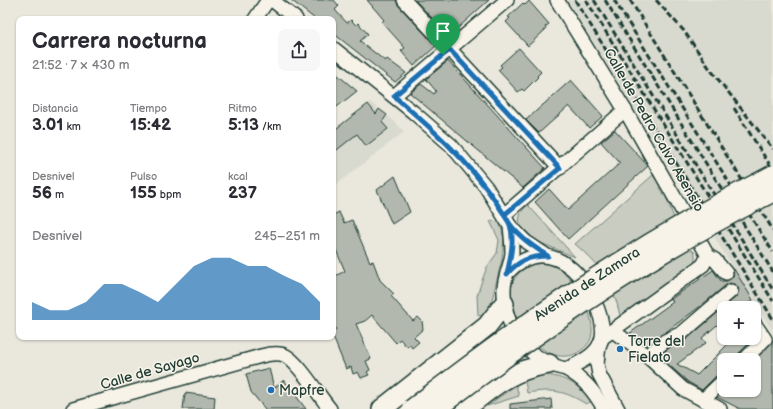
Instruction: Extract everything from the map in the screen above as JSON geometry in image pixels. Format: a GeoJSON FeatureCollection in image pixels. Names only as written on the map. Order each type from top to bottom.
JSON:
{"type":"FeatureCollection","features":[{"type":"Feature","properties":{"kind":"highway","name":"Avenida de Zamora"},"geometry":{"type":"LineString","coordinates":[[412,409],[540,314],[622,260],[705,211],[773,175]]}},
{"type":"Feature","properties":{"kind":"highway","name":"Avenida de Zamora"},"geometry":{"type":"LineString","coordinates":[[436,409],[549,326],[630,273],[713,224],[773,192]]}},
{"type":"Feature","properties":{"kind":"highway"},"geometry":{"type":"LineString","coordinates":[[382,409],[487,326],[504,304]]}},
{"type":"Feature","properties":{"kind":"highway"},"geometry":{"type":"LineString","coordinates":[[465,409],[500,381],[518,371],[557,367]]}},
{"type":"Feature","properties":{"kind":"street"},"geometry":{"type":"LineString","coordinates":[[257,16],[268,0]]}},
{"type":"Feature","properties":{"kind":"street"},"geometry":{"type":"LineString","coordinates":[[272,0],[292,16]]}},
{"type":"Feature","properties":{"kind":"street"},"geometry":{"type":"LineString","coordinates":[[404,0],[560,168]]}},
{"type":"Feature","properties":{"kind":"street","name":"Calle de Pedro Calvo Asensio"},"geometry":{"type":"LineString","coordinates":[[557,0],[625,110],[708,256],[715,260],[726,273]]}},
{"type":"Feature","properties":{"kind":"street"},"geometry":{"type":"LineString","coordinates":[[394,96],[450,50],[498,3]]}},
{"type":"Feature","properties":{"kind":"street"},"geometry":{"type":"LineString","coordinates":[[336,50],[394,96],[451,146],[480,179],[507,220],[526,242],[548,256],[566,264],[574,270],[588,286],[599,311],[605,338],[597,364],[599,374],[618,409]]}},
{"type":"Feature","properties":{"kind":"street"},"geometry":{"type":"LineString","coordinates":[[507,220],[560,168],[625,110]]}},
{"type":"Feature","properties":{"kind":"street"},"geometry":{"type":"LineString","coordinates":[[507,220],[512,253],[504,287],[504,304],[512,327],[520,341],[536,356],[579,376],[590,386],[604,409]]}},
{"type":"Feature","properties":{"kind":"street"},"geometry":{"type":"LineString","coordinates":[[507,274],[515,265],[526,258],[548,256]]}},
{"type":"Feature","properties":{"kind":"street"},"geometry":{"type":"LineString","coordinates":[[557,367],[586,359],[605,338],[703,265],[708,256]]}},
{"type":"Feature","properties":{"kind":"street"},"geometry":{"type":"LineString","coordinates":[[647,356],[665,341],[682,332],[731,291]]}},
{"type":"Feature","properties":{"kind":"street"},"geometry":{"type":"LineString","coordinates":[[761,333],[765,339],[761,343]]}},
{"type":"Feature","properties":{"kind":"street"},"geometry":{"type":"LineString","coordinates":[[605,338],[647,356],[683,389],[720,409]]}},
{"type":"Feature","properties":{"kind":"street"},"geometry":{"type":"LineString","coordinates":[[751,353],[759,345]]}},
{"type":"Feature","properties":{"kind":"street","name":"Calle de Sayago"},"geometry":{"type":"LineString","coordinates":[[73,409],[276,353],[285,356],[295,363],[330,409]]}},
{"type":"Feature","properties":{"kind":"street"},"geometry":{"type":"LineString","coordinates":[[703,400],[717,387]]}},
{"type":"Feature","properties":{"kind":"shaded area"},"geometry":{"type":"Polygon","coordinates":[[[567,0],[773,0],[773,332],[761,313],[761,301],[754,301],[567,0]]]}},
{"type":"Feature","properties":{"kind":"shaded area"},"geometry":{"type":"Polygon","coordinates":[[[370,102],[395,122],[404,132],[336,185],[336,129],[370,102]]]}},
{"type":"Feature","properties":{"kind":"shaded area"},"geometry":{"type":"Polygon","coordinates":[[[653,175],[664,191],[681,233],[689,247],[695,253],[695,263],[620,316],[614,294],[604,276],[592,260],[575,244],[653,175]]]}},
{"type":"Feature","properties":{"kind":"shaded area"},"geometry":{"type":"Polygon","coordinates":[[[528,205],[575,257],[536,241],[520,228],[520,215],[528,205]]]}},
{"type":"Feature","properties":{"kind":"shaded area"},"geometry":{"type":"Polygon","coordinates":[[[490,221],[500,223],[504,239],[502,259],[490,308],[485,318],[478,315],[477,296],[487,267],[497,253],[499,240],[490,221]]]}},
{"type":"Feature","properties":{"kind":"shaded area"},"geometry":{"type":"Polygon","coordinates":[[[536,263],[554,266],[564,272],[579,291],[590,315],[592,327],[591,337],[587,345],[572,355],[556,355],[541,348],[527,335],[517,318],[512,301],[512,285],[523,269],[536,263]]]}},
{"type":"Feature","properties":{"kind":"shaded area"},"geometry":{"type":"Polygon","coordinates":[[[538,374],[554,376],[568,381],[581,389],[592,401],[586,404],[564,393],[551,391],[527,393],[524,375],[538,374]]]}},
{"type":"Feature","properties":{"kind":"shaded area"},"geometry":{"type":"Polygon","coordinates":[[[516,385],[519,396],[487,406],[516,385]]]}},
{"type":"Feature","properties":{"kind":"building"},"geometry":{"type":"Polygon","coordinates":[[[291,0],[334,0],[339,6],[335,10],[347,23],[351,20],[356,25],[358,23],[368,34],[360,41],[385,61],[387,59],[406,73],[395,82],[336,35],[336,16],[311,16],[291,0]]]}},
{"type":"Feature","properties":{"kind":"building"},"geometry":{"type":"Polygon","coordinates":[[[367,0],[396,0],[398,5],[436,46],[414,66],[401,51],[405,48],[382,22],[384,20],[367,0]]]}},
{"type":"Feature","properties":{"kind":"building"},"geometry":{"type":"Polygon","coordinates":[[[415,0],[489,0],[449,36],[415,0]]]}},
{"type":"Feature","properties":{"kind":"building"},"geometry":{"type":"Polygon","coordinates":[[[529,1],[549,24],[545,27],[546,29],[528,46],[506,22],[510,18],[508,17],[523,3],[525,5],[529,1]]]}},
{"type":"Feature","properties":{"kind":"building"},"geometry":{"type":"Polygon","coordinates":[[[519,48],[541,72],[524,91],[522,89],[518,92],[498,70],[502,67],[500,65],[519,48]]]}},
{"type":"Feature","properties":{"kind":"building"},"geometry":{"type":"Polygon","coordinates":[[[448,61],[545,168],[523,188],[410,93],[421,84],[434,94],[436,91],[426,79],[448,61]]]}},
{"type":"Feature","properties":{"kind":"building"},"geometry":{"type":"Polygon","coordinates":[[[336,74],[357,91],[336,108],[336,74]]]}},
{"type":"Feature","properties":{"kind":"building"},"geometry":{"type":"Polygon","coordinates":[[[571,80],[603,116],[589,128],[569,106],[539,133],[526,120],[571,80]]]}},
{"type":"Feature","properties":{"kind":"building"},"geometry":{"type":"Polygon","coordinates":[[[368,104],[376,114],[379,109],[387,115],[382,122],[388,129],[366,146],[357,134],[336,151],[336,129],[368,104]]]}},
{"type":"Feature","properties":{"kind":"building"},"geometry":{"type":"Polygon","coordinates":[[[615,130],[648,166],[568,239],[535,202],[549,189],[568,210],[620,163],[601,142],[615,130]]]}},
{"type":"Feature","properties":{"kind":"building"},"geometry":{"type":"Polygon","coordinates":[[[395,176],[410,212],[392,224],[377,190],[395,176]]]}},
{"type":"Feature","properties":{"kind":"building"},"geometry":{"type":"Polygon","coordinates":[[[339,212],[344,223],[352,220],[370,262],[373,261],[380,280],[394,294],[391,296],[413,321],[418,317],[422,321],[423,329],[414,337],[419,342],[412,348],[410,345],[407,347],[400,339],[396,343],[372,315],[365,321],[356,324],[371,359],[366,361],[370,370],[367,372],[369,375],[361,378],[358,372],[353,374],[351,367],[346,369],[334,340],[336,340],[336,276],[345,271],[336,250],[336,214],[339,212]]]}},
{"type":"Feature","properties":{"kind":"building"},"geometry":{"type":"Polygon","coordinates":[[[734,269],[753,300],[752,301],[731,301],[736,297],[739,290],[737,286],[730,283],[647,346],[630,333],[673,302],[671,299],[713,270],[721,281],[727,281],[733,276],[734,269]]]}},
{"type":"Feature","properties":{"kind":"building"},"geometry":{"type":"Polygon","coordinates":[[[717,313],[717,325],[702,338],[706,343],[677,364],[697,375],[717,355],[717,375],[702,390],[688,382],[659,356],[669,348],[687,339],[717,313]]]}},
{"type":"Feature","properties":{"kind":"building"},"geometry":{"type":"Polygon","coordinates":[[[773,340],[773,409],[740,409],[717,397],[761,397],[761,353],[773,340]]]}},
{"type":"Feature","properties":{"kind":"building"},"geometry":{"type":"Polygon","coordinates":[[[727,345],[748,345],[739,353],[719,353],[727,345]]]}},
{"type":"Feature","properties":{"kind":"building","name":"Mapfre"},"geometry":{"type":"Polygon","coordinates":[[[269,368],[274,388],[284,380],[306,409],[265,409],[251,392],[246,374],[269,368]]]}},
{"type":"Feature","properties":{"kind":"building"},"geometry":{"type":"Polygon","coordinates":[[[185,393],[215,397],[214,409],[183,409],[185,393]]]}},
{"type":"Feature","properties":{"kind":"building"},"geometry":{"type":"Polygon","coordinates":[[[551,399],[552,409],[510,409],[510,404],[551,399]]]}},
{"type":"Feature","properties":{"kind":"railway"},"geometry":{"type":"LineString","coordinates":[[575,0],[773,319]]}},
{"type":"Feature","properties":{"kind":"railway"},"geometry":{"type":"LineString","coordinates":[[586,0],[773,301]]}},
{"type":"Feature","properties":{"kind":"railway"},"geometry":{"type":"LineString","coordinates":[[594,0],[773,290]]}},
{"type":"Feature","properties":{"kind":"railway"},"geometry":{"type":"LineString","coordinates":[[605,0],[773,272]]}},
{"type":"Feature","properties":{"kind":"railway"},"geometry":{"type":"LineString","coordinates":[[614,0],[773,252]]}},
{"type":"Feature","properties":{"kind":"railway"},"geometry":{"type":"LineString","coordinates":[[630,0],[773,230]]}},
{"type":"Feature","properties":{"kind":"railway"},"geometry":{"type":"LineString","coordinates":[[656,0],[684,31],[710,69],[773,149]]}},
{"type":"Feature","properties":{"kind":"railway"},"geometry":{"type":"LineString","coordinates":[[734,108],[773,170]]}},
{"type":"Feature","properties":{"kind":"place","name":"Torre del Fielato"},"geometry":{"type":"Point","coordinates":[620,349]}},
{"type":"Feature","properties":{"kind":"place","name":"Mapfre"},"geometry":{"type":"Point","coordinates":[271,390]}},
{"type":"Feature","properties":{"kind":"route"},"geometry":{"type":"LineString","coordinates":[[443,55],[394,96],[451,146],[477,175],[498,205],[510,226],[512,253],[507,274],[515,265],[526,258],[548,256],[526,242],[510,226],[504,215],[560,168],[450,50],[443,55]]}}]}
